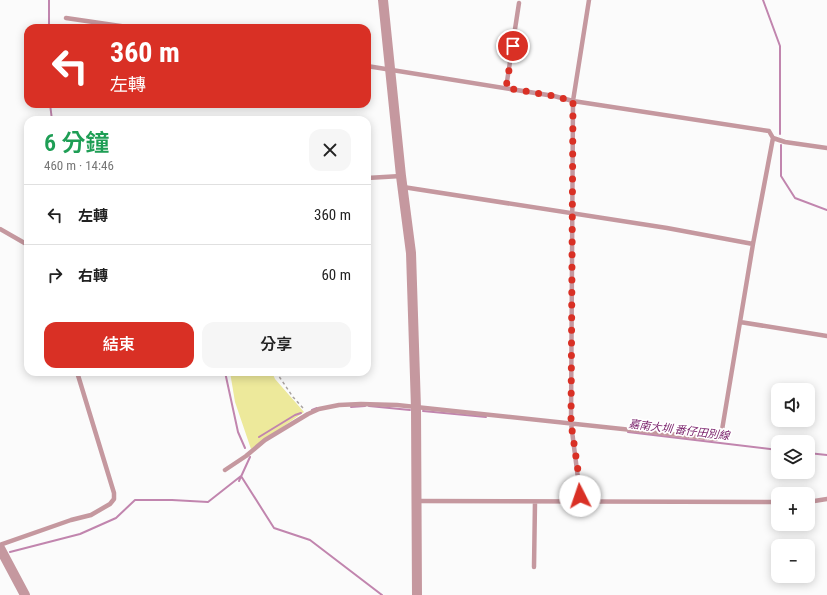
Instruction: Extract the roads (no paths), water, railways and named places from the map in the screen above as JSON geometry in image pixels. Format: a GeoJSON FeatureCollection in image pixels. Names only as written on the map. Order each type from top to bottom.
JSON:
{"type":"FeatureCollection","features":[{"type":"Feature","properties":{"kind":"street"},"geometry":{"type":"LineString","coordinates":[[383,0],[402,187],[411,253],[416,408],[417,595]]}},
{"type":"Feature","properties":{"kind":"street"},"geometry":{"type":"LineString","coordinates":[[0,547],[25,595]]}},
{"type":"Feature","properties":{"kind":"lane"},"geometry":{"type":"LineString","coordinates":[[581,502],[571,423],[573,101],[589,0]]}},
{"type":"Feature","properties":{"kind":"lane"},"geometry":{"type":"LineString","coordinates":[[506,88],[519,3]]}},
{"type":"Feature","properties":{"kind":"lane"},"geometry":{"type":"LineString","coordinates":[[66,18],[107,24]]}},
{"type":"Feature","properties":{"kind":"lane"},"geometry":{"type":"LineString","coordinates":[[225,470],[246,456],[265,440],[308,414],[319,409],[346,404],[397,405],[716,439],[722,430],[753,244],[773,138],[769,131],[573,101],[554,96],[371,67]]}},
{"type":"Feature","properties":{"kind":"lane"},"geometry":{"type":"LineString","coordinates":[[773,138],[785,142],[827,148]]}},
{"type":"Feature","properties":{"kind":"lane"},"geometry":{"type":"LineString","coordinates":[[371,178],[401,176]]}},
{"type":"Feature","properties":{"kind":"lane"},"geometry":{"type":"LineString","coordinates":[[402,187],[667,228],[753,244]]}},
{"type":"Feature","properties":{"kind":"lane"},"geometry":{"type":"LineString","coordinates":[[0,228],[24,243]]}},
{"type":"Feature","properties":{"kind":"lane"},"geometry":{"type":"LineString","coordinates":[[740,322],[827,336]]}},
{"type":"Feature","properties":{"kind":"lane"},"geometry":{"type":"LineString","coordinates":[[0,547],[72,520],[90,515],[112,502],[114,492],[78,376]]}},
{"type":"Feature","properties":{"kind":"lane"},"geometry":{"type":"LineString","coordinates":[[815,501],[827,499]]}},
{"type":"Feature","properties":{"kind":"lane"},"geometry":{"type":"LineString","coordinates":[[417,501],[771,502]]}},
{"type":"Feature","properties":{"kind":"lane"},"geometry":{"type":"LineString","coordinates":[[534,568],[535,502]]}},
{"type":"Feature","properties":{"kind":"waterway"},"geometry":{"type":"LineString","coordinates":[[49,0],[49,24]]}},
{"type":"Feature","properties":{"kind":"waterway"},"geometry":{"type":"LineString","coordinates":[[763,0],[780,46],[780,134]]}},
{"type":"Feature","properties":{"kind":"waterway"},"geometry":{"type":"LineString","coordinates":[[50,108],[52,116]]}},
{"type":"Feature","properties":{"kind":"waterway"},"geometry":{"type":"LineString","coordinates":[[781,145],[781,176],[795,198],[827,210]]}},
{"type":"Feature","properties":{"kind":"waterway"},"geometry":{"type":"LineString","coordinates":[[226,376],[238,432],[245,448]]}},
{"type":"Feature","properties":{"kind":"waterway","name":"嘉南大圳 番仔田別線"},"geometry":{"type":"LineString","coordinates":[[351,407],[365,406]]}},
{"type":"Feature","properties":{"kind":"waterway","name":"嘉南大圳 番仔田別線"},"geometry":{"type":"LineString","coordinates":[[369,406],[410,410]]}},
{"type":"Feature","properties":{"kind":"waterway","name":"嘉南大圳 番仔田別線"},"geometry":{"type":"LineString","coordinates":[[312,410],[317,408]]}},
{"type":"Feature","properties":{"kind":"waterway","name":"嘉南大圳 番仔田別線"},"geometry":{"type":"LineString","coordinates":[[423,411],[486,417]]}},
{"type":"Feature","properties":{"kind":"waterway","name":"嘉南大圳 番仔田別線"},"geometry":{"type":"LineString","coordinates":[[259,437],[295,415],[301,413]]}},
{"type":"Feature","properties":{"kind":"waterway","name":"嘉南大圳 番仔田別線"},"geometry":{"type":"LineString","coordinates":[[628,432],[771,449]]}},
{"type":"Feature","properties":{"kind":"waterway","name":"嘉南大圳 番仔田別線"},"geometry":{"type":"LineString","coordinates":[[815,454],[827,455]]}},
{"type":"Feature","properties":{"kind":"waterway"},"geometry":{"type":"LineString","coordinates":[[10,552],[80,534],[116,518],[135,500],[208,502],[241,476],[239,481],[250,457]]}},
{"type":"Feature","properties":{"kind":"waterway"},"geometry":{"type":"LineString","coordinates":[[241,476],[274,528],[310,540],[382,595]]}}]}
